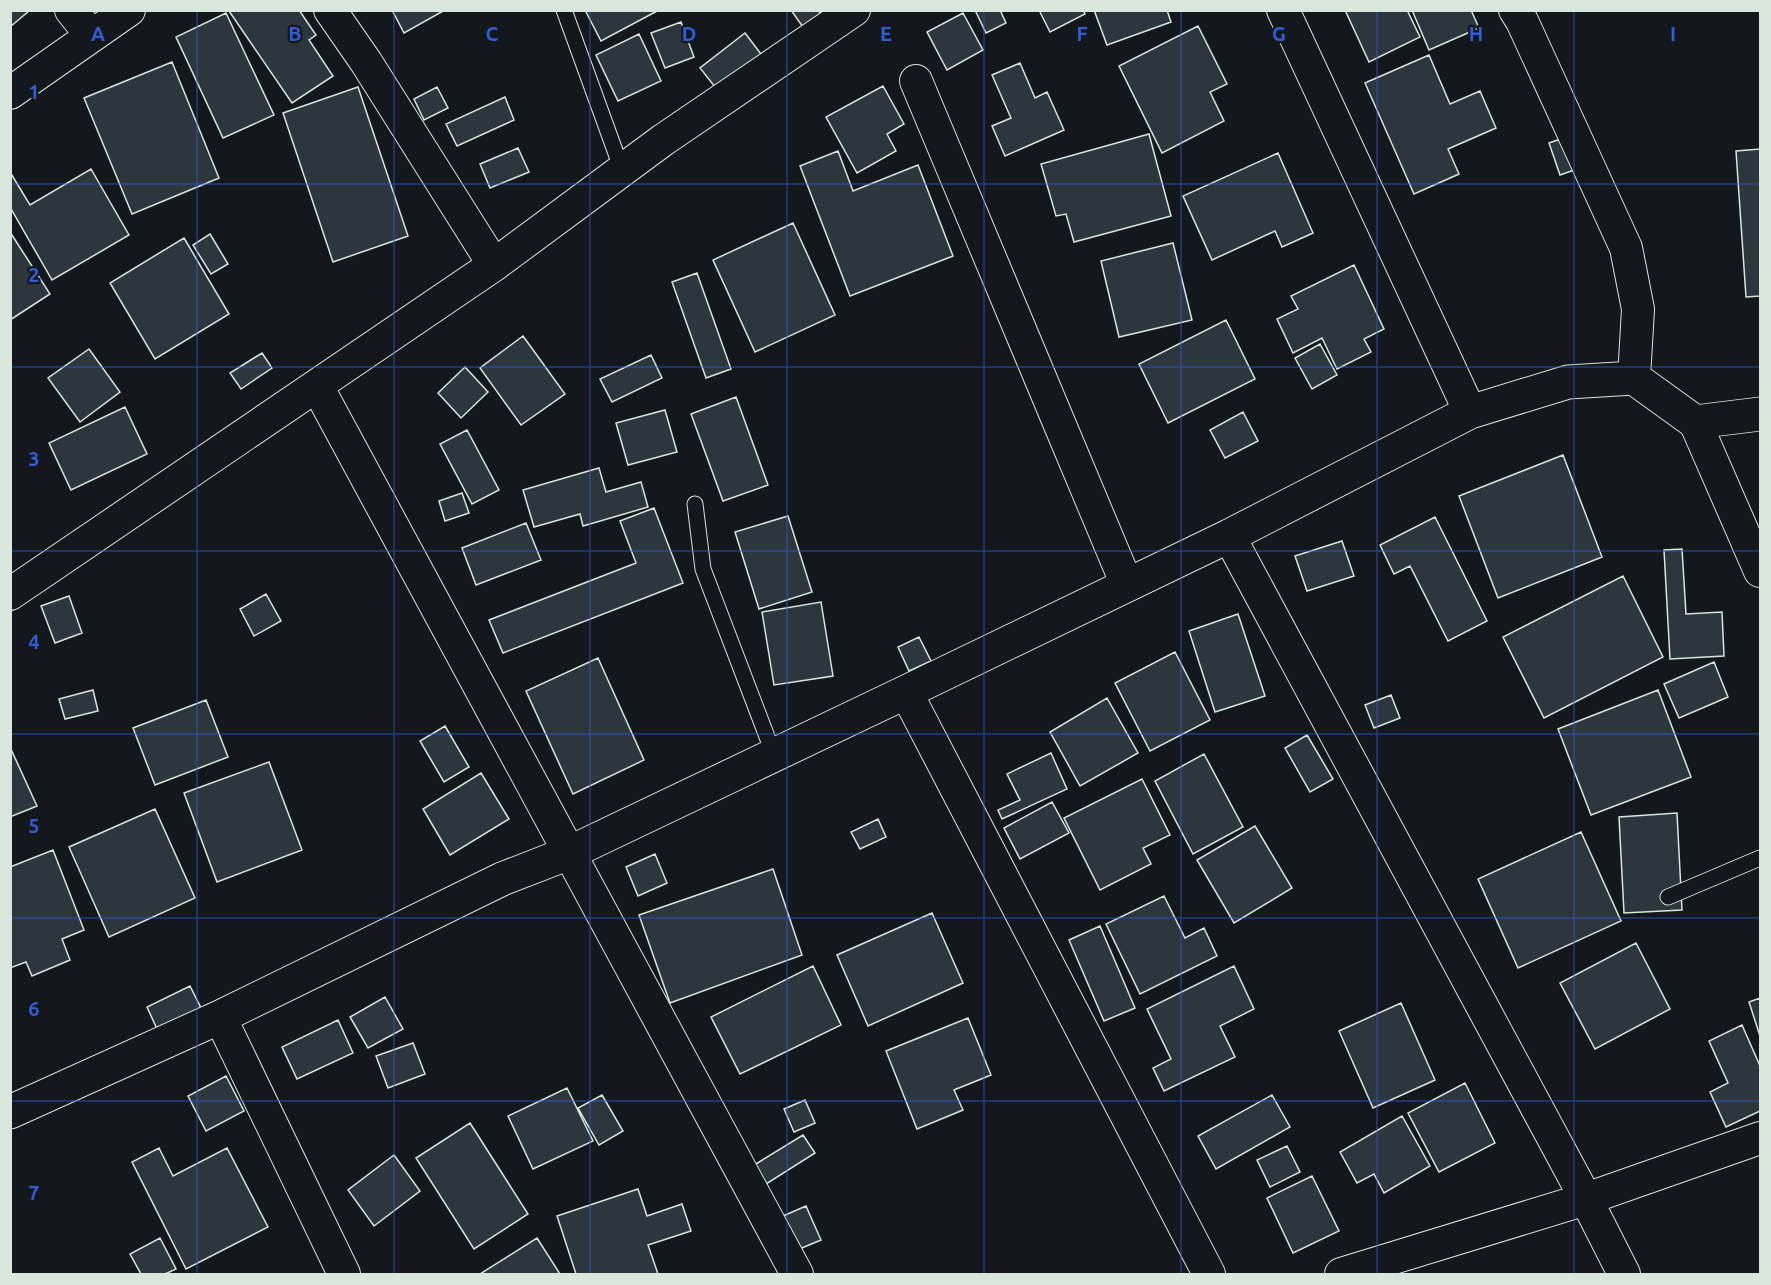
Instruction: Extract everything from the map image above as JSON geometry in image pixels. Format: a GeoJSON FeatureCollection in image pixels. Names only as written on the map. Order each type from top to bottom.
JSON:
{"type":"FeatureCollection","features":[{"type":"Feature","properties":{"kind":"street"},"geometry":{"type":"LineString","coordinates":[[71,10],[91,35]]}},
{"type":"Feature","properties":{"kind":"street"},"geometry":{"type":"LineString","coordinates":[[10,93],[129,10]]}},
{"type":"Feature","properties":{"kind":"street"},"geometry":{"type":"LineString","coordinates":[[330,10],[366,62],[494,265]]}},
{"type":"Feature","properties":{"kind":"street"},"geometry":{"type":"LineString","coordinates":[[10,594],[494,265],[663,140],[854,10]]}},
{"type":"Feature","properties":{"kind":"street"},"geometry":{"type":"LineString","coordinates":[[1283,10],[1470,412]]}},
{"type":"Feature","properties":{"kind":"street"},"geometry":{"type":"LineString","coordinates":[[1515,10],[1626,248],[1638,309],[1634,378]]}},
{"type":"Feature","properties":{"kind":"street"},"geometry":{"type":"LineString","coordinates":[[916,81],[1127,585]]}},
{"type":"Feature","properties":{"kind":"street"},"geometry":{"type":"LineString","coordinates":[[10,1112],[220,1017],[502,879],[569,853],[906,692],[1229,536],[1470,412],[1568,382],[1634,378],[1695,422],[1761,571]]}},
{"type":"Feature","properties":{"kind":"street"},"geometry":{"type":"LineString","coordinates":[[317,386],[798,1275]]}},
{"type":"Feature","properties":{"kind":"street"},"geometry":{"type":"LineString","coordinates":[[1695,422],[1761,414]]}},
{"type":"Feature","properties":{"kind":"street"},"geometry":{"type":"LineString","coordinates":[[1229,536],[1586,1199],[1624,1275]]}},
{"type":"Feature","properties":{"kind":"street"},"geometry":{"type":"LineString","coordinates":[[906,692],[1209,1275]]}},
{"type":"Feature","properties":{"kind":"street"},"geometry":{"type":"LineString","coordinates":[[220,1017],[344,1275]]}},
{"type":"Feature","properties":{"kind":"street"},"geometry":{"type":"LineString","coordinates":[[1341,1275],[1586,1199],[1761,1138]]}},
{"type":"Feature","properties":{"kind":"lane"},"geometry":{"type":"LineString","coordinates":[[564,10],[622,170]]}},
{"type":"Feature","properties":{"kind":"lane"},"geometry":{"type":"LineString","coordinates":[[695,504],[703,569],[774,755]]}},
{"type":"Feature","properties":{"kind":"lane"},"geometry":{"type":"LineString","coordinates":[[1668,897],[1761,858]]}},
{"type":"Feature","properties":{"kind":"building"},"geometry":{"type":"Polygon","coordinates":[[[10,10],[28,10],[29,11],[10,27],[10,10]]]}},
{"type":"Feature","properties":{"kind":"building"},"geometry":{"type":"Polygon","coordinates":[[[299,10],[316,35],[309,40],[333,76],[292,103],[229,11],[299,10]]]}},
{"type":"Feature","properties":{"kind":"building"},"geometry":{"type":"Polygon","coordinates":[[[392,10],[445,10],[404,33],[392,10]]]}},
{"type":"Feature","properties":{"kind":"building"},"geometry":{"type":"Polygon","coordinates":[[[585,10],[659,10],[601,41],[585,10]]]}},
{"type":"Feature","properties":{"kind":"building"},"geometry":{"type":"Polygon","coordinates":[[[791,10],[818,10],[823,17],[805,30],[791,10]]]}},
{"type":"Feature","properties":{"kind":"building"},"geometry":{"type":"Polygon","coordinates":[[[975,10],[1000,10],[1006,23],[986,33],[975,10]]]}},
{"type":"Feature","properties":{"kind":"building"},"geometry":{"type":"Polygon","coordinates":[[[1042,10],[1083,10],[1085,14],[1050,32],[1040,12],[1042,10]]]}},
{"type":"Feature","properties":{"kind":"building"},"geometry":{"type":"Polygon","coordinates":[[[1094,10],[1167,10],[1171,22],[1107,45],[1094,10]]]}},
{"type":"Feature","properties":{"kind":"building"},"geometry":{"type":"Polygon","coordinates":[[[1345,10],[1407,10],[1420,37],[1369,62],[1345,10]]]}},
{"type":"Feature","properties":{"kind":"building"},"geometry":{"type":"Polygon","coordinates":[[[1412,10],[1471,10],[1479,28],[1429,50],[1412,10]]]}},
{"type":"Feature","properties":{"kind":"building"},"geometry":{"type":"Polygon","coordinates":[[[226,13],[274,115],[223,138],[176,37],[226,13]]]}},
{"type":"Feature","properties":{"kind":"building"},"geometry":{"type":"Polygon","coordinates":[[[963,13],[983,50],[947,70],[927,32],[963,13]]]}},
{"type":"Feature","properties":{"kind":"building"},"geometry":{"type":"Polygon","coordinates":[[[681,22],[694,57],[665,68],[651,33],[681,22]]]}},
{"type":"Feature","properties":{"kind":"building"},"geometry":{"type":"Polygon","coordinates":[[[1198,26],[1227,84],[1210,92],[1224,121],[1162,153],[1119,66],[1198,26]]]}},
{"type":"Feature","properties":{"kind":"building"},"geometry":{"type":"Polygon","coordinates":[[[745,33],[767,62],[723,97],[700,68],[745,33]]]}},
{"type":"Feature","properties":{"kind":"building"},"geometry":{"type":"Polygon","coordinates":[[[639,34],[661,81],[618,101],[596,55],[639,34]]]}},
{"type":"Feature","properties":{"kind":"building"},"geometry":{"type":"Polygon","coordinates":[[[1429,55],[1450,104],[1480,91],[1496,128],[1448,149],[1459,174],[1414,194],[1365,83],[1429,55]]]}},
{"type":"Feature","properties":{"kind":"building"},"geometry":{"type":"Polygon","coordinates":[[[172,62],[219,178],[132,214],[84,98],[172,62]]]}},
{"type":"Feature","properties":{"kind":"building"},"geometry":{"type":"Polygon","coordinates":[[[1020,63],[1035,98],[1047,92],[1064,130],[1005,156],[992,126],[1011,118],[992,75],[1020,63]]]}},
{"type":"Feature","properties":{"kind":"building"},"geometry":{"type":"Polygon","coordinates":[[[883,86],[904,124],[887,134],[896,151],[857,173],[826,117],[883,86]]]}},
{"type":"Feature","properties":{"kind":"building"},"geometry":{"type":"Polygon","coordinates":[[[358,87],[408,236],[333,262],[283,113],[358,87]]]}},
{"type":"Feature","properties":{"kind":"building"},"geometry":{"type":"Polygon","coordinates":[[[437,87],[448,108],[424,120],[414,99],[437,87]]]}},
{"type":"Feature","properties":{"kind":"building"},"geometry":{"type":"Polygon","coordinates":[[[505,97],[514,120],[457,146],[446,124],[505,97]]]}},
{"type":"Feature","properties":{"kind":"building"},"geometry":{"type":"Polygon","coordinates":[[[1149,134],[1171,216],[1074,242],[1066,214],[1056,216],[1041,164],[1149,134]]]}},
{"type":"Feature","properties":{"kind":"building"},"geometry":{"type":"Polygon","coordinates":[[[1566,137],[1577,169],[1560,175],[1549,143],[1566,137]]]}},
{"type":"Feature","properties":{"kind":"building"},"geometry":{"type":"Polygon","coordinates":[[[518,148],[529,172],[490,188],[480,164],[518,148]]]}},
{"type":"Feature","properties":{"kind":"building"},"geometry":{"type":"Polygon","coordinates":[[[1760,149],[1760,296],[1746,297],[1736,151],[1760,149]]]}},
{"type":"Feature","properties":{"kind":"building"},"geometry":{"type":"Polygon","coordinates":[[[838,151],[853,191],[918,165],[953,256],[850,296],[800,166],[838,151]]]}},
{"type":"Feature","properties":{"kind":"building"},"geometry":{"type":"Polygon","coordinates":[[[1278,153],[1313,233],[1282,247],[1275,231],[1212,260],[1183,196],[1278,153]]]}},
{"type":"Feature","properties":{"kind":"building"},"geometry":{"type":"Polygon","coordinates":[[[91,169],[129,235],[52,280],[10,207],[10,172],[30,205],[91,169]]]}},
{"type":"Feature","properties":{"kind":"building"},"geometry":{"type":"Polygon","coordinates":[[[793,223],[835,315],[755,352],[713,260],[793,223]]]}},
{"type":"Feature","properties":{"kind":"building"},"geometry":{"type":"Polygon","coordinates":[[[10,232],[50,294],[10,320],[10,232]]]}},
{"type":"Feature","properties":{"kind":"building"},"geometry":{"type":"Polygon","coordinates":[[[210,234],[228,264],[211,274],[193,245],[210,234]]]}},
{"type":"Feature","properties":{"kind":"building"},"geometry":{"type":"Polygon","coordinates":[[[184,238],[229,314],[155,359],[110,283],[184,238]]]}},
{"type":"Feature","properties":{"kind":"building"},"geometry":{"type":"Polygon","coordinates":[[[1173,243],[1192,320],[1119,337],[1101,261],[1173,243]]]}},
{"type":"Feature","properties":{"kind":"building"},"geometry":{"type":"Polygon","coordinates":[[[1354,265],[1384,329],[1364,339],[1371,352],[1337,369],[1322,338],[1293,353],[1277,319],[1298,309],[1291,296],[1354,265]]]}},
{"type":"Feature","properties":{"kind":"building"},"geometry":{"type":"Polygon","coordinates":[[[697,273],[731,369],[706,378],[672,282],[697,273]]]}},
{"type":"Feature","properties":{"kind":"building"},"geometry":{"type":"Polygon","coordinates":[[[1226,320],[1255,379],[1168,423],[1139,364],[1226,320]]]}},
{"type":"Feature","properties":{"kind":"building"},"geometry":{"type":"Polygon","coordinates":[[[523,336],[565,394],[521,425],[480,368],[523,336]]]}},
{"type":"Feature","properties":{"kind":"building"},"geometry":{"type":"Polygon","coordinates":[[[1320,344],[1337,375],[1312,389],[1295,358],[1320,344]]]}},
{"type":"Feature","properties":{"kind":"building"},"geometry":{"type":"Polygon","coordinates":[[[89,349],[120,392],[80,422],[48,378],[89,349]]]}},
{"type":"Feature","properties":{"kind":"building"},"geometry":{"type":"Polygon","coordinates":[[[262,353],[272,368],[241,389],[230,373],[262,353]]]}},
{"type":"Feature","properties":{"kind":"building"},"geometry":{"type":"Polygon","coordinates":[[[651,355],[662,378],[612,402],[600,379],[651,355]]]}},
{"type":"Feature","properties":{"kind":"building"},"geometry":{"type":"Polygon","coordinates":[[[465,367],[488,392],[461,418],[438,393],[465,367]]]}},
{"type":"Feature","properties":{"kind":"building"},"geometry":{"type":"Polygon","coordinates":[[[736,397],[768,485],[723,501],[691,414],[736,397]]]}},
{"type":"Feature","properties":{"kind":"building"},"geometry":{"type":"Polygon","coordinates":[[[125,407],[147,454],[71,490],[49,443],[125,407]]]}},
{"type":"Feature","properties":{"kind":"building"},"geometry":{"type":"Polygon","coordinates":[[[665,410],[677,452],[628,465],[616,423],[665,410]]]}},
{"type":"Feature","properties":{"kind":"building"},"geometry":{"type":"Polygon","coordinates":[[[1243,412],[1258,441],[1225,458],[1210,430],[1243,412]]]}},
{"type":"Feature","properties":{"kind":"building"},"geometry":{"type":"Polygon","coordinates":[[[467,430],[499,490],[472,504],[440,444],[467,430]]]}},
{"type":"Feature","properties":{"kind":"building"},"geometry":{"type":"Polygon","coordinates":[[[1563,455],[1602,557],[1498,598],[1459,496],[1563,455]]]}},
{"type":"Feature","properties":{"kind":"building"},"geometry":{"type":"Polygon","coordinates":[[[599,468],[606,492],[641,482],[648,507],[583,526],[580,514],[534,527],[523,490],[599,468]]]}},
{"type":"Feature","properties":{"kind":"building"},"geometry":{"type":"Polygon","coordinates":[[[462,493],[469,513],[445,521],[439,501],[462,493]]]}},
{"type":"Feature","properties":{"kind":"building"},"geometry":{"type":"Polygon","coordinates":[[[654,508],[683,583],[503,653],[489,620],[636,563],[620,521],[654,508]]]}},
{"type":"Feature","properties":{"kind":"building"},"geometry":{"type":"Polygon","coordinates":[[[788,516],[812,592],[759,609],[735,532],[788,516]]]}},
{"type":"Feature","properties":{"kind":"building"},"geometry":{"type":"Polygon","coordinates":[[[1435,517],[1487,621],[1448,641],[1410,566],[1394,574],[1380,545],[1435,517]]]}},
{"type":"Feature","properties":{"kind":"building"},"geometry":{"type":"Polygon","coordinates":[[[526,523],[541,560],[476,585],[462,548],[526,523]]]}},
{"type":"Feature","properties":{"kind":"building"},"geometry":{"type":"Polygon","coordinates":[[[1342,541],[1354,576],[1307,591],[1295,556],[1342,541]]]}},
{"type":"Feature","properties":{"kind":"building"},"geometry":{"type":"Polygon","coordinates":[[[1682,549],[1686,614],[1722,612],[1724,656],[1670,659],[1664,550],[1682,549]]]}},
{"type":"Feature","properties":{"kind":"building"},"geometry":{"type":"Polygon","coordinates":[[[1623,576],[1663,657],[1544,718],[1503,637],[1623,576]]]}},
{"type":"Feature","properties":{"kind":"building"},"geometry":{"type":"Polygon","coordinates":[[[266,594],[281,621],[254,636],[240,609],[266,594]]]}},
{"type":"Feature","properties":{"kind":"building"},"geometry":{"type":"Polygon","coordinates":[[[69,596],[82,633],[55,643],[41,606],[69,596]]]}},
{"type":"Feature","properties":{"kind":"building"},"geometry":{"type":"Polygon","coordinates":[[[821,602],[833,676],[774,685],[762,612],[821,602]]]}},
{"type":"Feature","properties":{"kind":"building"},"geometry":{"type":"Polygon","coordinates":[[[1238,614],[1265,696],[1215,712],[1189,631],[1238,614]]]}},
{"type":"Feature","properties":{"kind":"building"},"geometry":{"type":"Polygon","coordinates":[[[919,637],[931,661],[909,671],[898,647],[919,637]]]}},
{"type":"Feature","properties":{"kind":"building"},"geometry":{"type":"Polygon","coordinates":[[[1175,652],[1210,720],[1150,751],[1115,683],[1175,652]]]}},
{"type":"Feature","properties":{"kind":"building"},"geometry":{"type":"Polygon","coordinates":[[[598,658],[644,760],[573,794],[526,691],[598,658]]]}},
{"type":"Feature","properties":{"kind":"building"},"geometry":{"type":"Polygon","coordinates":[[[1714,662],[1728,697],[1679,718],[1664,684],[1714,662]]]}},
{"type":"Feature","properties":{"kind":"building"},"geometry":{"type":"Polygon","coordinates":[[[93,690],[98,711],[65,719],[59,699],[93,690]]]}},
{"type":"Feature","properties":{"kind":"building"},"geometry":{"type":"Polygon","coordinates":[[[1658,690],[1691,777],[1591,815],[1558,729],[1658,690]]]}},
{"type":"Feature","properties":{"kind":"building"},"geometry":{"type":"Polygon","coordinates":[[[1391,695],[1400,718],[1374,728],[1365,705],[1391,695]]]}},
{"type":"Feature","properties":{"kind":"building"},"geometry":{"type":"Polygon","coordinates":[[[1107,698],[1138,753],[1080,786],[1050,732],[1107,698]]]}},
{"type":"Feature","properties":{"kind":"building"},"geometry":{"type":"Polygon","coordinates":[[[206,700],[228,757],[155,785],[133,728],[206,700]]]}},
{"type":"Feature","properties":{"kind":"building"},"geometry":{"type":"Polygon","coordinates":[[[445,726],[469,767],[444,782],[420,741],[445,726]]]}},
{"type":"Feature","properties":{"kind":"building"},"geometry":{"type":"Polygon","coordinates":[[[1307,735],[1333,779],[1310,792],[1285,748],[1307,735]]]}},
{"type":"Feature","properties":{"kind":"building"},"geometry":{"type":"Polygon","coordinates":[[[10,747],[37,806],[10,817],[10,747]]]}},
{"type":"Feature","properties":{"kind":"building"},"geometry":{"type":"Polygon","coordinates":[[[1051,753],[1067,789],[1002,819],[998,810],[1020,800],[1007,774],[1051,753]]]}},
{"type":"Feature","properties":{"kind":"building"},"geometry":{"type":"Polygon","coordinates":[[[1204,754],[1243,827],[1193,854],[1155,781],[1204,754]]]}},
{"type":"Feature","properties":{"kind":"building"},"geometry":{"type":"Polygon","coordinates":[[[269,762],[302,850],[217,882],[184,793],[269,762]]]}},
{"type":"Feature","properties":{"kind":"building"},"geometry":{"type":"Polygon","coordinates":[[[481,773],[509,819],[450,855],[423,809],[481,773]]]}},
{"type":"Feature","properties":{"kind":"building"},"geometry":{"type":"Polygon","coordinates":[[[1142,779],[1170,835],[1143,848],[1151,864],[1100,890],[1064,818],[1142,779]]]}},
{"type":"Feature","properties":{"kind":"building"},"geometry":{"type":"Polygon","coordinates":[[[1052,802],[1069,833],[1020,859],[1004,828],[1052,802]]]}},
{"type":"Feature","properties":{"kind":"building"},"geometry":{"type":"Polygon","coordinates":[[[155,809],[195,898],[109,937],[69,847],[155,809]]]}},
{"type":"Feature","properties":{"kind":"building"},"geometry":{"type":"Polygon","coordinates":[[[1677,813],[1682,910],[1624,913],[1619,817],[1677,813]]]}},
{"type":"Feature","properties":{"kind":"building"},"geometry":{"type":"Polygon","coordinates":[[[878,819],[886,837],[860,849],[851,832],[878,819]]]}},
{"type":"Feature","properties":{"kind":"building"},"geometry":{"type":"Polygon","coordinates":[[[1255,826],[1292,888],[1234,923],[1197,860],[1255,826]]]}},
{"type":"Feature","properties":{"kind":"building"},"geometry":{"type":"Polygon","coordinates":[[[1581,832],[1621,921],[1518,968],[1478,879],[1581,832]]]}},
{"type":"Feature","properties":{"kind":"building"},"geometry":{"type":"Polygon","coordinates":[[[53,850],[84,930],[62,939],[70,960],[32,976],[26,962],[10,968],[10,867],[53,850]]]}},
{"type":"Feature","properties":{"kind":"building"},"geometry":{"type":"Polygon","coordinates":[[[655,854],[667,883],[638,896],[626,867],[655,854]]]}},
{"type":"Feature","properties":{"kind":"building"},"geometry":{"type":"Polygon","coordinates":[[[773,869],[802,955],[670,1003],[639,915],[773,869]]]}},
{"type":"Feature","properties":{"kind":"building"},"geometry":{"type":"Polygon","coordinates":[[[1164,896],[1185,938],[1204,928],[1217,956],[1140,994],[1106,924],[1164,896]]]}},
{"type":"Feature","properties":{"kind":"building"},"geometry":{"type":"Polygon","coordinates":[[[932,913],[963,983],[868,1026],[837,955],[932,913]]]}},
{"type":"Feature","properties":{"kind":"building"},"geometry":{"type":"Polygon","coordinates":[[[1100,926],[1135,1008],[1104,1021],[1069,940],[1100,926]]]}},
{"type":"Feature","properties":{"kind":"building"},"geometry":{"type":"Polygon","coordinates":[[[1636,943],[1670,1009],[1595,1049],[1560,983],[1636,943]]]}},
{"type":"Feature","properties":{"kind":"building"},"geometry":{"type":"Polygon","coordinates":[[[813,966],[841,1025],[740,1074],[711,1017],[813,966]]]}},
{"type":"Feature","properties":{"kind":"building"},"geometry":{"type":"Polygon","coordinates":[[[1234,966],[1254,1009],[1220,1026],[1235,1057],[1164,1091],[1153,1068],[1171,1059],[1147,1009],[1234,966]]]}},
{"type":"Feature","properties":{"kind":"building"},"geometry":{"type":"Polygon","coordinates":[[[190,986],[201,1008],[157,1029],[147,1007],[190,986]]]}},
{"type":"Feature","properties":{"kind":"building"},"geometry":{"type":"Polygon","coordinates":[[[385,997],[403,1029],[368,1048],[350,1017],[385,997]]]}},
{"type":"Feature","properties":{"kind":"building"},"geometry":{"type":"Polygon","coordinates":[[[1760,998],[1760,1036],[1749,1002],[1760,998]]]}},
{"type":"Feature","properties":{"kind":"building"},"geometry":{"type":"Polygon","coordinates":[[[1401,1003],[1435,1080],[1373,1108],[1339,1031],[1401,1003]]]}},
{"type":"Feature","properties":{"kind":"building"},"geometry":{"type":"Polygon","coordinates":[[[968,1018],[991,1075],[954,1090],[963,1110],[917,1129],[886,1051],[968,1018]]]}},
{"type":"Feature","properties":{"kind":"building"},"geometry":{"type":"Polygon","coordinates":[[[338,1020],[353,1053],[297,1079],[282,1047],[338,1020]]]}},
{"type":"Feature","properties":{"kind":"building"},"geometry":{"type":"Polygon","coordinates":[[[1742,1025],[1760,1066],[1760,1111],[1726,1127],[1710,1092],[1728,1083],[1709,1041],[1742,1025]]]}},
{"type":"Feature","properties":{"kind":"building"},"geometry":{"type":"Polygon","coordinates":[[[413,1043],[425,1074],[388,1088],[376,1056],[413,1043]]]}},
{"type":"Feature","properties":{"kind":"building"},"geometry":{"type":"Polygon","coordinates":[[[226,1076],[244,1111],[206,1131],[188,1096],[226,1076]]]}},
{"type":"Feature","properties":{"kind":"building"},"geometry":{"type":"Polygon","coordinates":[[[1465,1083],[1495,1143],[1439,1172],[1408,1113],[1465,1083]]]}},
{"type":"Feature","properties":{"kind":"building"},"geometry":{"type":"Polygon","coordinates":[[[567,1088],[593,1141],[533,1169],[508,1116],[567,1088]]]}},
{"type":"Feature","properties":{"kind":"building"},"geometry":{"type":"Polygon","coordinates":[[[602,1095],[623,1131],[599,1145],[578,1108],[602,1095]]]}},
{"type":"Feature","properties":{"kind":"building"},"geometry":{"type":"Polygon","coordinates":[[[1272,1095],[1290,1127],[1216,1169],[1198,1136],[1272,1095]]]}},
{"type":"Feature","properties":{"kind":"building"},"geometry":{"type":"Polygon","coordinates":[[[805,1100],[815,1123],[794,1132],[784,1109],[805,1100]]]}},
{"type":"Feature","properties":{"kind":"building"},"geometry":{"type":"Polygon","coordinates":[[[1402,1116],[1430,1166],[1384,1193],[1374,1174],[1357,1183],[1340,1152],[1402,1116]]]}},
{"type":"Feature","properties":{"kind":"building"},"geometry":{"type":"Polygon","coordinates":[[[470,1123],[528,1214],[474,1249],[416,1158],[470,1123]]]}},
{"type":"Feature","properties":{"kind":"building"},"geometry":{"type":"Polygon","coordinates":[[[803,1135],[815,1153],[763,1186],[751,1167],[803,1135]]]}},
{"type":"Feature","properties":{"kind":"building"},"geometry":{"type":"Polygon","coordinates":[[[1287,1146],[1300,1172],[1270,1187],[1257,1160],[1287,1146]]]}},
{"type":"Feature","properties":{"kind":"building"},"geometry":{"type":"Polygon","coordinates":[[[159,1148],[173,1176],[227,1148],[268,1227],[186,1269],[132,1162],[159,1148]]]}},
{"type":"Feature","properties":{"kind":"building"},"geometry":{"type":"Polygon","coordinates":[[[394,1155],[420,1191],[374,1226],[348,1190],[394,1155]]]}},
{"type":"Feature","properties":{"kind":"building"},"geometry":{"type":"Polygon","coordinates":[[[1312,1176],[1339,1231],[1293,1253],[1267,1198],[1312,1176]]]}},
{"type":"Feature","properties":{"kind":"building"},"geometry":{"type":"Polygon","coordinates":[[[638,1189],[647,1216],[682,1204],[691,1231],[648,1245],[658,1274],[576,1274],[557,1216],[638,1189]]]}},
{"type":"Feature","properties":{"kind":"building"},"geometry":{"type":"Polygon","coordinates":[[[806,1206],[821,1240],[797,1250],[783,1216],[806,1206]]]}},
{"type":"Feature","properties":{"kind":"building"},"geometry":{"type":"Polygon","coordinates":[[[160,1238],[176,1269],[165,1274],[141,1274],[130,1254],[160,1238]]]}},
{"type":"Feature","properties":{"kind":"building"},"geometry":{"type":"Polygon","coordinates":[[[537,1238],[560,1274],[480,1274],[537,1238]]]}}]}
